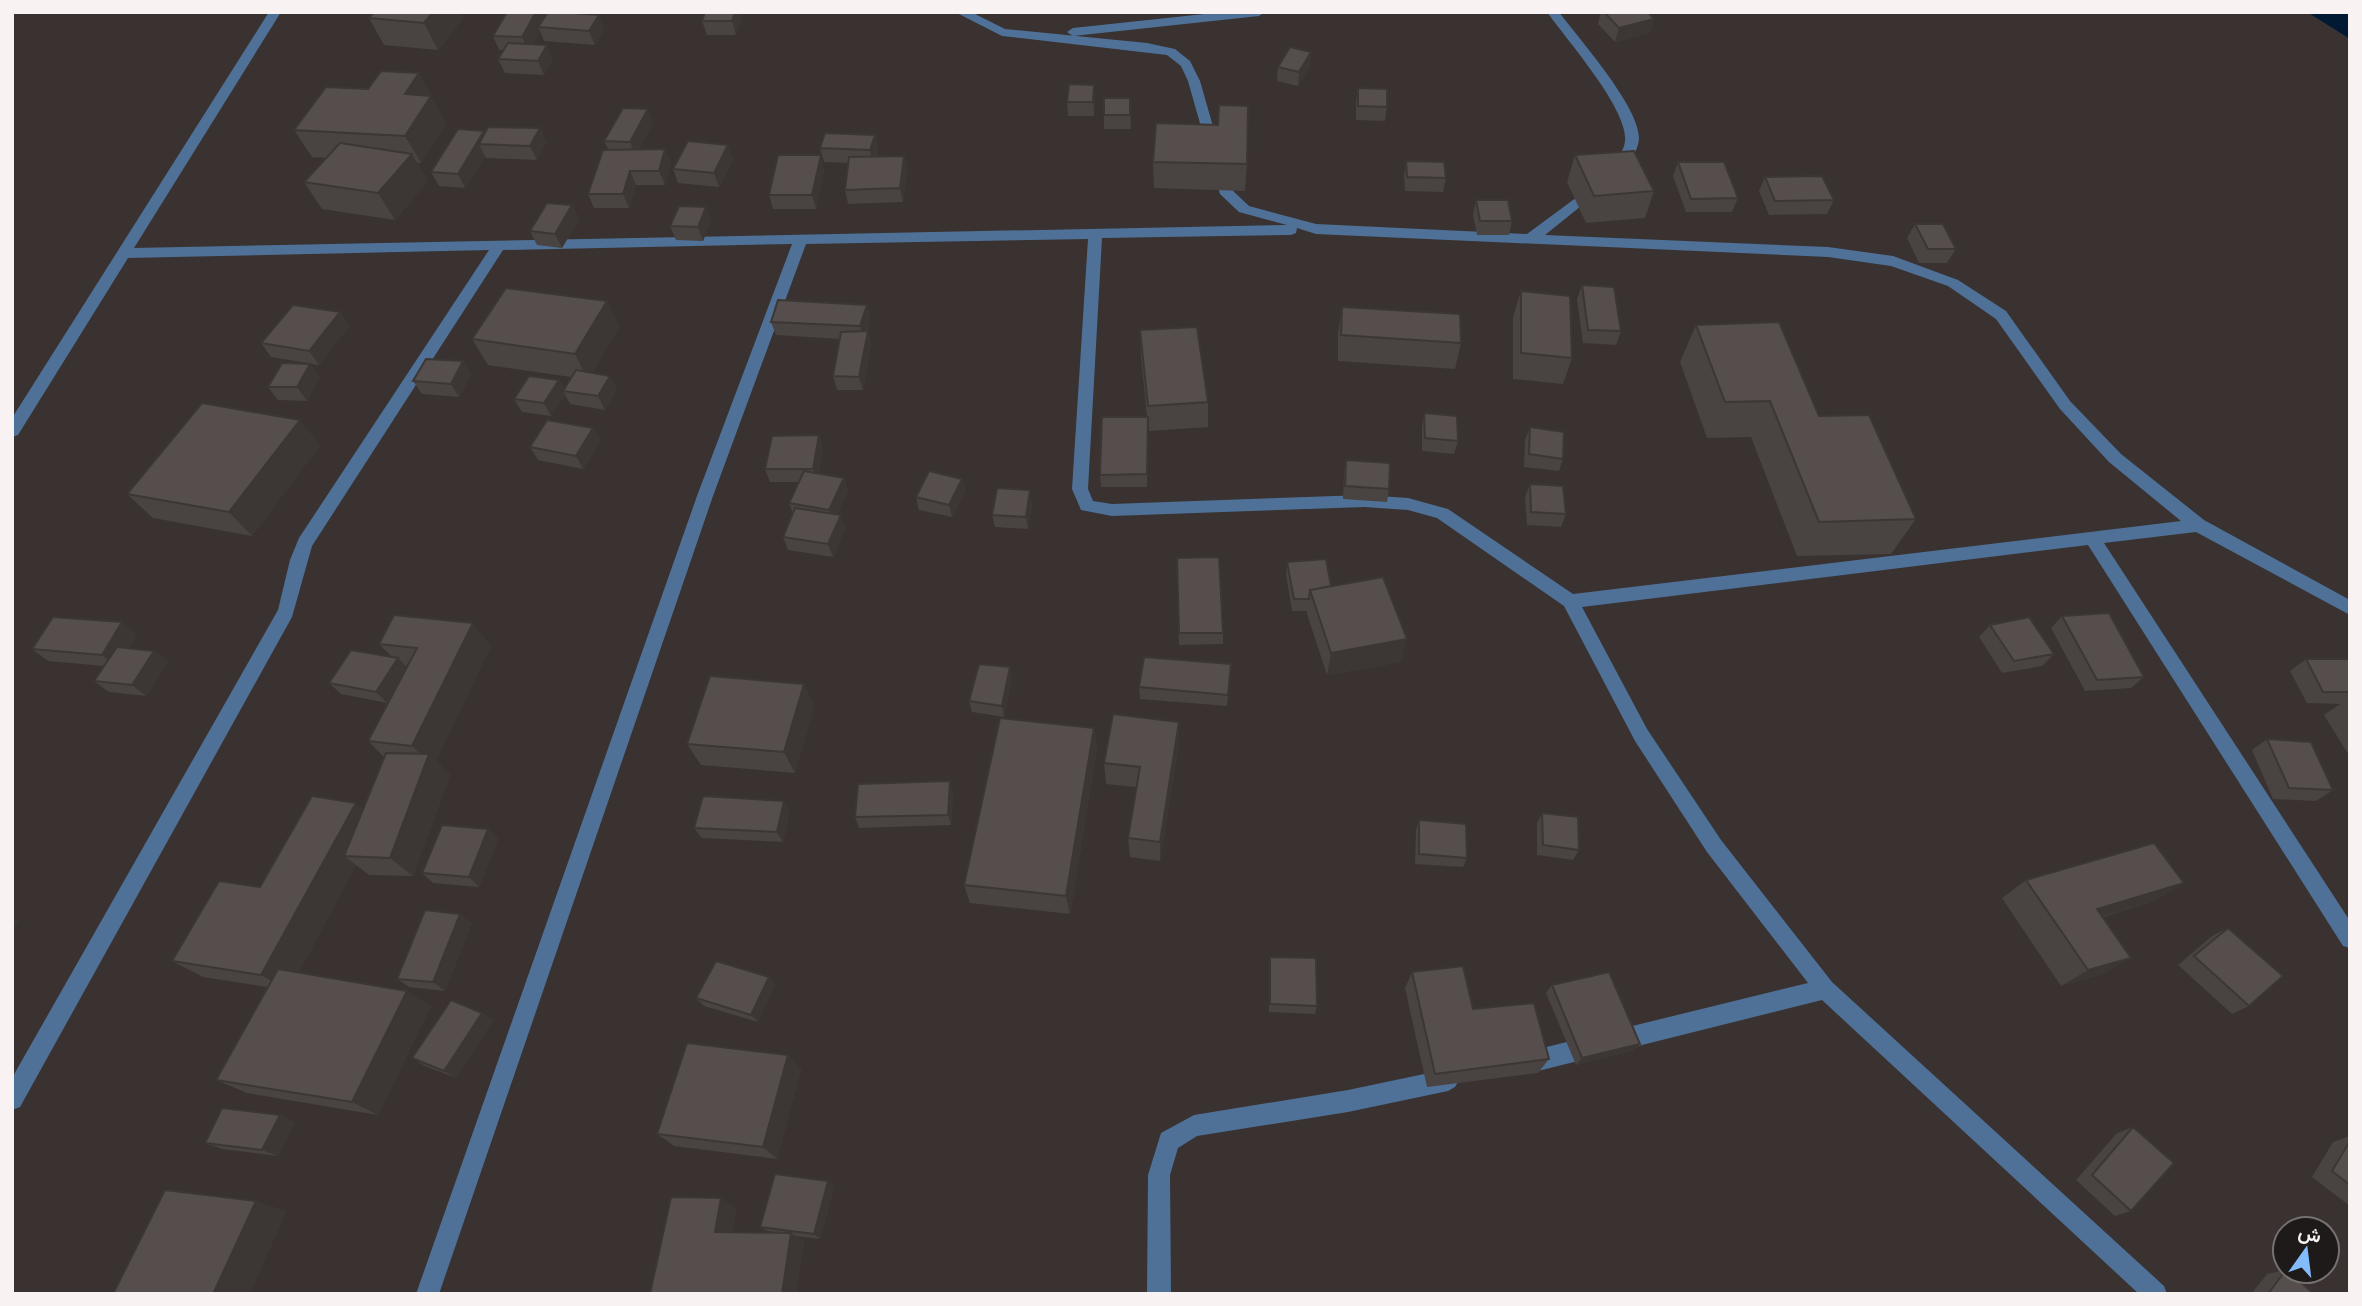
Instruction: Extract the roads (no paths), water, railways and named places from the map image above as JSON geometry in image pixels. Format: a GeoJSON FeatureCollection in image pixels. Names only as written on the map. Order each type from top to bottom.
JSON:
{"type":"FeatureCollection","features":[{"type":"Feature","properties":{"kind":"street"},"geometry":{"type":"LineString","coordinates":[[12,431],[275,12]]}},
{"type":"Feature","properties":{"kind":"street"},"geometry":{"type":"LineString","coordinates":[[961,12],[1002,32],[1147,47],[1171,52],[1186,64],[1194,81],[1225,191],[1244,209],[1316,229]]}},
{"type":"Feature","properties":{"kind":"street"},"geometry":{"type":"LineString","coordinates":[[1035,36],[1259,12]]}},
{"type":"Feature","properties":{"kind":"street"},"geometry":{"type":"LineString","coordinates":[[1530,239],[1610,176],[1627,156],[1633,137],[1625,114],[1553,12]]}},
{"type":"Feature","properties":{"kind":"street"},"geometry":{"type":"LineString","coordinates":[[124,253],[1316,229],[1828,252],[1893,261],[1953,283],[2001,315],[2065,405],[2115,458],[2198,525],[2350,608]]}},
{"type":"Feature","properties":{"kind":"street"},"geometry":{"type":"LineString","coordinates":[[1095,233],[1080,489],[1087,506],[1112,510],[1364,502],[1408,504],[1442,513],[1570,601],[1641,734],[1714,846],[1825,989],[2156,1294]]}},
{"type":"Feature","properties":{"kind":"street"},"geometry":{"type":"LineString","coordinates":[[427,1294],[705,496],[800,241]]}},
{"type":"Feature","properties":{"kind":"street"},"geometry":{"type":"LineString","coordinates":[[12,1099],[286,612],[295,590],[298,556],[305,543],[499,246]]}},
{"type":"Feature","properties":{"kind":"street"},"geometry":{"type":"LineString","coordinates":[[1570,601],[2198,525]]}},
{"type":"Feature","properties":{"kind":"street"},"geometry":{"type":"LineString","coordinates":[[2091,536],[2350,939]]}},
{"type":"Feature","properties":{"kind":"street"},"geometry":{"type":"LineString","coordinates":[[1508,1067],[1825,989]]}},
{"type":"Feature","properties":{"kind":"street"},"geometry":{"type":"LineString","coordinates":[[1159,1294],[1159,1175],[1169,1142],[1194,1126],[1348,1101],[1468,1076]]}},
{"type":"Feature","properties":{"kind":"water"},"geometry":{"type":"Polygon","coordinates":[[[2307,12],[2350,12],[2350,39],[2307,12]]]}}]}
